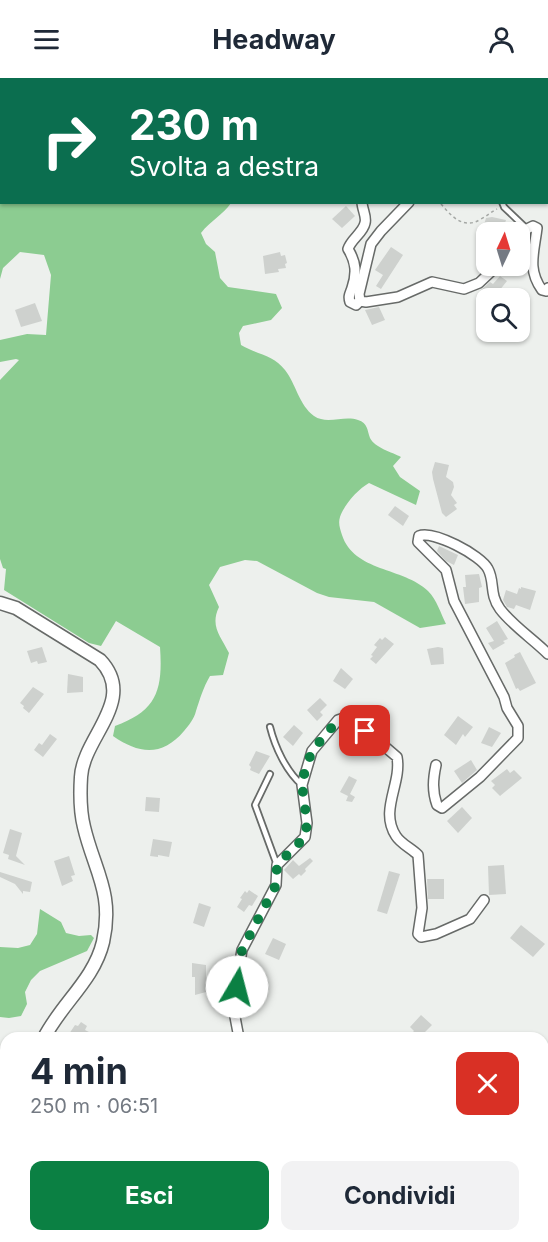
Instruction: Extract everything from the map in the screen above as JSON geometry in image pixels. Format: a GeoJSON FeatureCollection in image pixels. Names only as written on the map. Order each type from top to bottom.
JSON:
{"type":"FeatureCollection","features":[{"type":"Feature","properties":{"kind":"street"},"geometry":{"type":"LineString","coordinates":[[360,301],[356,305],[350,302],[349,297],[356,272],[354,258],[348,249],[349,244],[365,225],[362,204]]}},
{"type":"Feature","properties":{"kind":"street"},"geometry":{"type":"LineString","coordinates":[[360,301],[359,294],[371,244],[407,204]]}},
{"type":"Feature","properties":{"kind":"street"},"geometry":{"type":"LineString","coordinates":[[530,228],[537,228],[532,268],[535,281],[547,293]]}},
{"type":"Feature","properties":{"kind":"street"},"geometry":{"type":"LineString","coordinates":[[360,301],[398,297],[432,282],[464,289],[479,283],[486,276]]}},
{"type":"Feature","properties":{"kind":"street"},"geometry":{"type":"LineString","coordinates":[[436,765],[433,781],[435,801],[436,805],[442,808],[480,777],[518,738],[519,726],[507,708],[504,697],[454,601],[446,570],[418,542],[419,536],[427,535],[457,546],[483,562],[490,574],[493,595],[500,608],[548,654]]}},
{"type":"Feature","properties":{"kind":"street"},"geometry":{"type":"LineString","coordinates":[[0,603],[16,608],[100,660],[107,667],[112,679],[113,690],[108,713],[86,756],[81,771],[80,787],[84,826],[104,888],[106,917],[103,941],[89,974],[47,1032]]}},
{"type":"Feature","properties":{"kind":"street"},"geometry":{"type":"LineString","coordinates":[[238,1032],[235,1017],[242,950],[276,885],[277,865],[305,837],[307,823],[302,785],[305,770],[312,751],[338,720],[344,718],[354,723],[380,741],[397,757],[397,776],[389,808],[390,824],[398,839],[418,855],[422,908],[418,934],[421,937],[436,934],[470,919],[484,900]]}},
{"type":"Feature","properties":{"kind":"lane"},"geometry":{"type":"LineString","coordinates":[[503,205],[520,222]]}},
{"type":"Feature","properties":{"kind":"lane"},"geometry":{"type":"LineString","coordinates":[[270,727],[273,739],[287,766],[302,785]]}},
{"type":"Feature","properties":{"kind":"lane"},"geometry":{"type":"LineString","coordinates":[[270,774],[255,805],[277,865]]}},
{"type":"Feature","properties":{"kind":"path"},"geometry":{"type":"LineString","coordinates":[[441,204],[461,223],[471,224],[503,205]]}},
{"type":"Feature","properties":{"kind":"green space"},"geometry":{"type":"Polygon","coordinates":[[[0,204],[230,204],[201,233],[206,244],[215,252],[220,278],[228,287],[276,294],[282,308],[271,320],[243,326],[239,333],[241,345],[281,365],[301,400],[314,416],[324,420],[361,421],[372,441],[401,457],[393,466],[400,477],[420,491],[416,505],[369,483],[356,493],[345,507],[339,524],[348,547],[357,556],[368,563],[406,577],[428,591],[446,624],[420,628],[374,602],[329,597],[317,593],[257,561],[245,560],[220,567],[209,585],[219,607],[216,614],[217,630],[229,653],[223,675],[210,676],[191,722],[176,739],[167,745],[159,749],[141,749],[113,736],[115,726],[140,713],[154,697],[160,675],[160,647],[116,621],[101,646],[89,643],[4,590],[6,569],[3,568],[0,559],[0,380],[19,360],[0,362],[0,340],[27,334],[46,335],[51,275],[44,255],[20,252],[3,268],[0,279],[0,204]]]}},
{"type":"Feature","properties":{"kind":"green space"},"geometry":{"type":"Polygon","coordinates":[[[40,909],[61,922],[66,933],[79,936],[91,935],[94,938],[87,951],[40,971],[31,980],[25,992],[27,1004],[21,1016],[0,1017],[0,947],[18,948],[30,945],[37,934],[40,909]]]}},
{"type":"Feature","properties":{"kind":"building"},"geometry":{"type":"Polygon","coordinates":[[[346,206],[355,216],[342,228],[332,219],[346,206]]]}},
{"type":"Feature","properties":{"kind":"building"},"geometry":{"type":"Polygon","coordinates":[[[486,218],[506,220],[505,222],[485,222],[486,218]]]}},
{"type":"Feature","properties":{"kind":"building"},"geometry":{"type":"Polygon","coordinates":[[[391,247],[403,255],[381,289],[376,286],[383,275],[375,270],[391,247]]]}},
{"type":"Feature","properties":{"kind":"building"},"geometry":{"type":"Polygon","coordinates":[[[280,252],[281,256],[285,255],[286,268],[278,269],[279,272],[265,274],[263,256],[280,252]]]}},
{"type":"Feature","properties":{"kind":"building"},"geometry":{"type":"Polygon","coordinates":[[[500,276],[507,281],[501,288],[483,288],[490,282],[493,284],[500,276]]]}},
{"type":"Feature","properties":{"kind":"building"},"geometry":{"type":"Polygon","coordinates":[[[35,303],[42,321],[21,327],[15,310],[35,303]]]}},
{"type":"Feature","properties":{"kind":"building"},"geometry":{"type":"Polygon","coordinates":[[[379,307],[385,320],[372,325],[365,310],[379,307]]]}},
{"type":"Feature","properties":{"kind":"building"},"geometry":{"type":"Polygon","coordinates":[[[435,462],[449,465],[446,477],[453,482],[454,487],[451,495],[457,503],[454,505],[457,509],[446,517],[442,513],[433,479],[432,472],[435,462]]]}},
{"type":"Feature","properties":{"kind":"building"},"geometry":{"type":"Polygon","coordinates":[[[395,506],[409,516],[403,526],[388,515],[395,506]]]}},
{"type":"Feature","properties":{"kind":"building"},"geometry":{"type":"Polygon","coordinates":[[[439,546],[458,555],[454,565],[446,561],[437,551],[439,546]]]}},
{"type":"Feature","properties":{"kind":"building"},"geometry":{"type":"Polygon","coordinates":[[[479,574],[482,587],[479,588],[479,602],[465,604],[463,587],[466,587],[465,575],[479,574]]]}},
{"type":"Feature","properties":{"kind":"building"},"geometry":{"type":"Polygon","coordinates":[[[521,587],[536,591],[530,610],[516,605],[514,609],[507,607],[503,600],[506,590],[517,594],[521,587]]]}},
{"type":"Feature","properties":{"kind":"building"},"geometry":{"type":"Polygon","coordinates":[[[497,621],[508,639],[493,650],[488,643],[494,641],[486,628],[497,621]]]}},
{"type":"Feature","properties":{"kind":"building"},"geometry":{"type":"Polygon","coordinates":[[[385,637],[394,644],[376,664],[370,659],[377,647],[374,645],[380,638],[382,640],[385,637]]]}},
{"type":"Feature","properties":{"kind":"building"},"geometry":{"type":"Polygon","coordinates":[[[42,647],[47,662],[31,663],[27,651],[42,647]]]}},
{"type":"Feature","properties":{"kind":"building"},"geometry":{"type":"Polygon","coordinates":[[[443,648],[444,664],[431,665],[427,649],[443,648]]]}},
{"type":"Feature","properties":{"kind":"building"},"geometry":{"type":"Polygon","coordinates":[[[520,652],[536,683],[520,691],[516,689],[505,663],[520,652]]]}},
{"type":"Feature","properties":{"kind":"building"},"geometry":{"type":"Polygon","coordinates":[[[341,668],[353,679],[345,689],[333,681],[341,668]]]}},
{"type":"Feature","properties":{"kind":"building"},"geometry":{"type":"Polygon","coordinates":[[[68,674],[83,677],[83,692],[67,693],[68,674]]]}},
{"type":"Feature","properties":{"kind":"building"},"geometry":{"type":"Polygon","coordinates":[[[33,687],[44,694],[29,713],[20,703],[33,687]]]}},
{"type":"Feature","properties":{"kind":"building"},"geometry":{"type":"Polygon","coordinates":[[[320,698],[327,705],[320,712],[323,715],[317,721],[307,710],[320,698]]]}},
{"type":"Feature","properties":{"kind":"building"},"geometry":{"type":"Polygon","coordinates":[[[458,716],[473,727],[465,737],[463,734],[456,745],[444,735],[458,716]]]}},
{"type":"Feature","properties":{"kind":"building"},"geometry":{"type":"Polygon","coordinates":[[[294,725],[303,733],[293,746],[283,737],[294,725]]]}},
{"type":"Feature","properties":{"kind":"building"},"geometry":{"type":"Polygon","coordinates":[[[489,727],[501,733],[492,747],[481,743],[489,727]]]}},
{"type":"Feature","properties":{"kind":"building"},"geometry":{"type":"Polygon","coordinates":[[[50,734],[57,739],[43,757],[34,750],[39,743],[42,745],[50,734]]]}},
{"type":"Feature","properties":{"kind":"building"},"geometry":{"type":"Polygon","coordinates":[[[256,751],[270,756],[259,774],[250,770],[249,765],[256,751]]]}},
{"type":"Feature","properties":{"kind":"building"},"geometry":{"type":"Polygon","coordinates":[[[471,760],[477,770],[462,783],[454,771],[471,760]]]}},
{"type":"Feature","properties":{"kind":"building"},"geometry":{"type":"Polygon","coordinates":[[[507,769],[510,773],[514,770],[522,778],[500,796],[492,788],[495,785],[491,781],[507,769]]]}},
{"type":"Feature","properties":{"kind":"building"},"geometry":{"type":"Polygon","coordinates":[[[349,776],[357,780],[350,794],[355,797],[352,802],[346,801],[348,796],[340,792],[349,776]]]}},
{"type":"Feature","properties":{"kind":"building"},"geometry":{"type":"Polygon","coordinates":[[[146,797],[160,798],[159,812],[145,811],[146,797]]]}},
{"type":"Feature","properties":{"kind":"building"},"geometry":{"type":"Polygon","coordinates":[[[462,807],[472,818],[458,833],[447,821],[462,807]]]}},
{"type":"Feature","properties":{"kind":"building"},"geometry":{"type":"Polygon","coordinates":[[[10,829],[22,833],[16,856],[25,865],[8,859],[9,855],[3,853],[10,829]]]}},
{"type":"Feature","properties":{"kind":"building"},"geometry":{"type":"Polygon","coordinates":[[[153,839],[172,842],[169,857],[150,856],[153,839]]]}},
{"type":"Feature","properties":{"kind":"building"},"geometry":{"type":"Polygon","coordinates":[[[69,856],[75,875],[71,876],[73,881],[62,886],[54,861],[69,856]]]}},
{"type":"Feature","properties":{"kind":"building"},"geometry":{"type":"Polygon","coordinates":[[[310,858],[313,861],[301,876],[299,874],[293,879],[284,870],[293,860],[299,866],[310,858]]]}},
{"type":"Feature","properties":{"kind":"building"},"geometry":{"type":"Polygon","coordinates":[[[504,865],[506,894],[489,895],[488,866],[504,865]]]}},
{"type":"Feature","properties":{"kind":"building"},"geometry":{"type":"Polygon","coordinates":[[[389,871],[400,874],[387,914],[377,911],[389,871]]]}},
{"type":"Feature","properties":{"kind":"building"},"geometry":{"type":"Polygon","coordinates":[[[0,872],[32,882],[30,892],[23,891],[23,894],[15,884],[0,877],[0,872]]]}},
{"type":"Feature","properties":{"kind":"building"},"geometry":{"type":"Polygon","coordinates":[[[427,879],[444,879],[444,899],[428,899],[427,879]]]}},
{"type":"Feature","properties":{"kind":"building"},"geometry":{"type":"Polygon","coordinates":[[[249,890],[258,896],[252,906],[249,905],[244,912],[237,907],[242,899],[240,898],[245,891],[247,893],[249,890]]]}},
{"type":"Feature","properties":{"kind":"building"},"geometry":{"type":"Polygon","coordinates":[[[199,903],[211,907],[204,927],[193,923],[199,903]]]}},
{"type":"Feature","properties":{"kind":"building"},"geometry":{"type":"Polygon","coordinates":[[[521,925],[545,944],[533,957],[510,938],[521,925]]]}},
{"type":"Feature","properties":{"kind":"building"},"geometry":{"type":"Polygon","coordinates":[[[273,938],[286,944],[279,960],[265,954],[273,938]]]}},
{"type":"Feature","properties":{"kind":"building"},"geometry":{"type":"Polygon","coordinates":[[[192,963],[206,965],[206,992],[195,995],[192,963]]]}},
{"type":"Feature","properties":{"kind":"building"},"geometry":{"type":"Polygon","coordinates":[[[421,1015],[432,1025],[425,1032],[413,1032],[410,1027],[421,1015]]]}},
{"type":"Feature","properties":{"kind":"building"},"geometry":{"type":"Polygon","coordinates":[[[81,1022],[87,1026],[85,1030],[89,1032],[70,1032],[75,1025],[78,1026],[81,1022]]]}},
{"type":"Feature","properties":{"kind":"route"},"geometry":{"type":"LineString","coordinates":[[237,987],[242,950],[276,885],[277,865],[305,837],[307,823],[302,785],[312,751],[338,720],[344,718],[365,731]]}}]}
